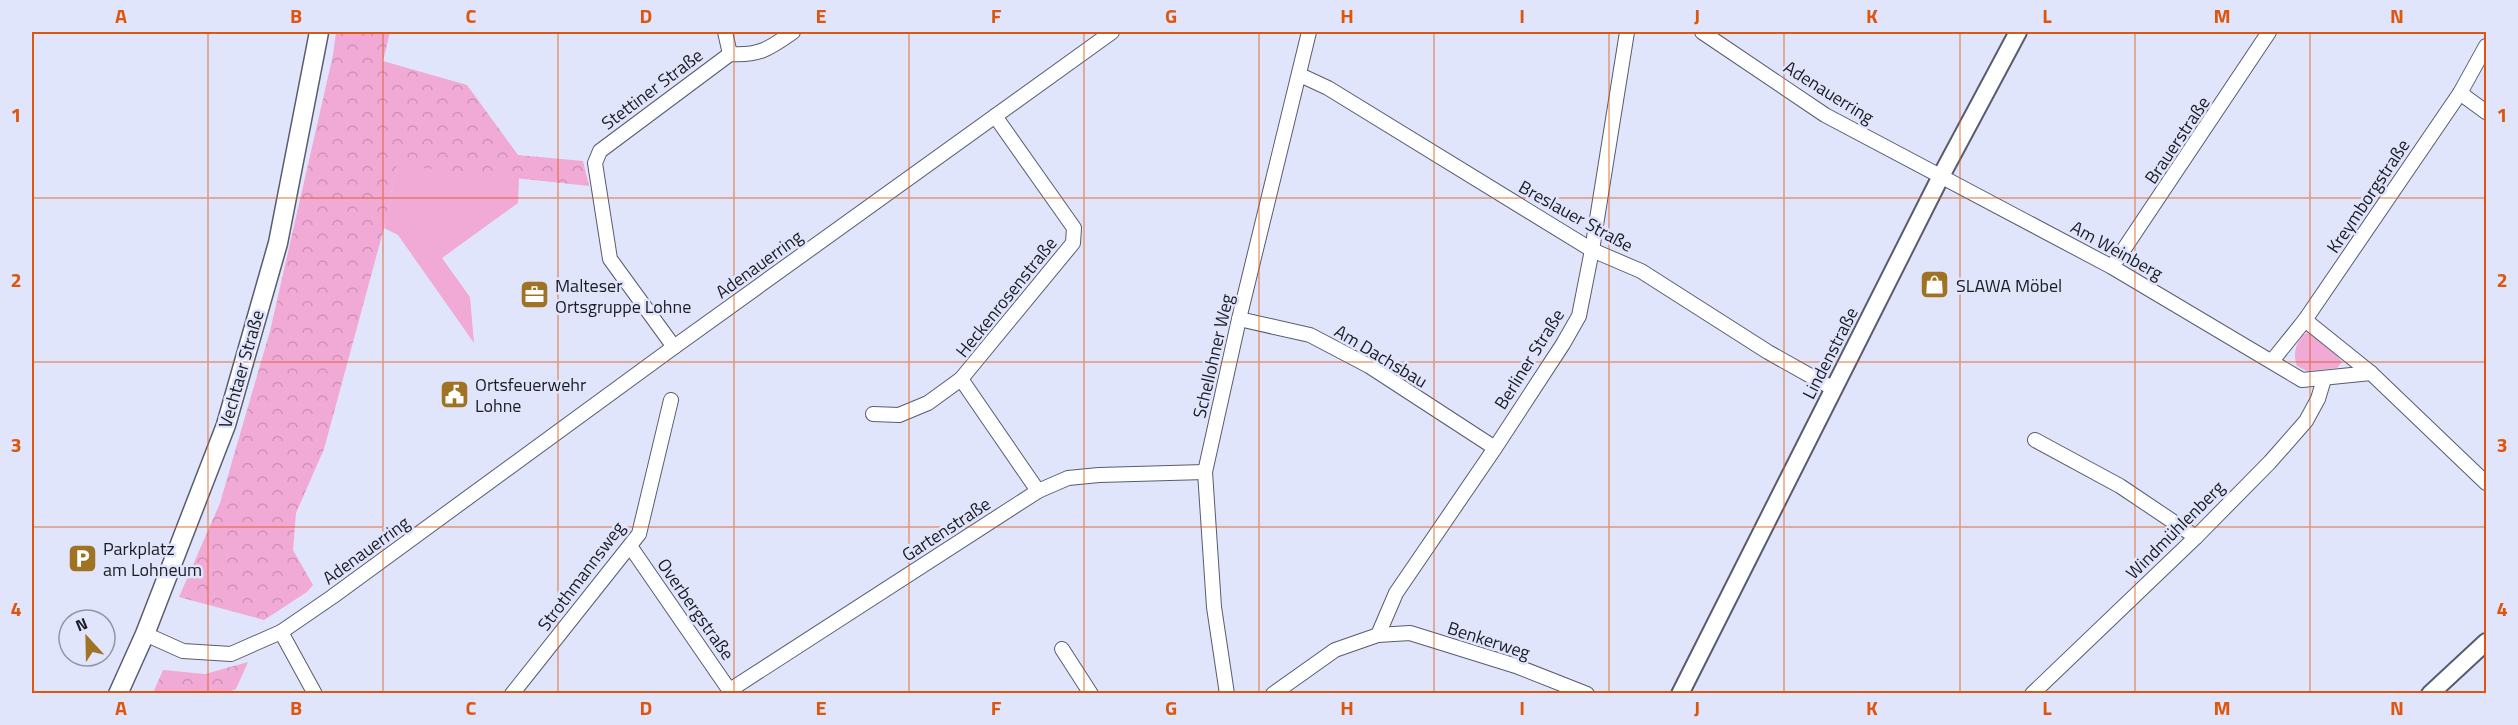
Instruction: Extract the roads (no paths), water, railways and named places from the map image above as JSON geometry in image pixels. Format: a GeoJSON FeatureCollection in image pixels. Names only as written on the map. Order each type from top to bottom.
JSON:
{"type":"FeatureCollection","features":[{"type":"Feature","properties":{"kind":"main road","name":"Vechtaer Straße"},"geometry":{"type":"LineString","coordinates":[[118,693],[145,634],[226,425],[278,243],[319,32]]}},
{"type":"Feature","properties":{"kind":"street"},"geometry":{"type":"LineString","coordinates":[[724,32],[730,54]]}},
{"type":"Feature","properties":{"kind":"street","name":"Stettiner Straße"},"geometry":{"type":"LineString","coordinates":[[674,347],[610,259],[595,163],[600,151],[730,54],[748,55],[766,51],[793,32]]}},
{"type":"Feature","properties":{"kind":"street","name":"Adenauerring"},"geometry":{"type":"LineString","coordinates":[[145,634],[183,651],[231,654],[281,632],[1112,32]]}},
{"type":"Feature","properties":{"kind":"street","name":"Schellohner Weg"},"geometry":{"type":"LineString","coordinates":[[1227,693],[1214,608],[1205,472],[1239,319],[1309,32]]}},
{"type":"Feature","properties":{"kind":"street","name":"Berliner Straße"},"geometry":{"type":"LineString","coordinates":[[1378,635],[1396,592],[1495,448],[1579,316],[1592,250],[1627,32]]}},
{"type":"Feature","properties":{"kind":"street","name":"Adenauerring"},"geometry":{"type":"LineString","coordinates":[[1702,32],[1743,57],[1825,115],[1941,176]]}},
{"type":"Feature","properties":{"kind":"street","name":"Lindenstraße"},"geometry":{"type":"LineString","coordinates":[[1680,693],[1941,176],[2018,32]]}},
{"type":"Feature","properties":{"kind":"street","name":"Brauerstraße"},"geometry":{"type":"LineString","coordinates":[[2112,267],[2269,32]]}},
{"type":"Feature","properties":{"kind":"street","name":"Kreymborgstraße"},"geometry":{"type":"LineString","coordinates":[[2272,361],[2305,321],[2460,93],[2487,46]]}},
{"type":"Feature","properties":{"kind":"street","name":"Breslauer Straße"},"geometry":{"type":"LineString","coordinates":[[1300,75],[1328,88],[1592,250],[1641,271],[1768,352],[1834,389]]}},
{"type":"Feature","properties":{"kind":"street"},"geometry":{"type":"LineString","coordinates":[[2460,93],[2487,112]]}},
{"type":"Feature","properties":{"kind":"street","name":"Heckenrosenstraße"},"geometry":{"type":"LineString","coordinates":[[873,414],[900,415],[928,403],[961,380],[1073,243],[1074,228],[995,116]]}},
{"type":"Feature","properties":{"kind":"street","name":"Am Weinberg"},"geometry":{"type":"LineString","coordinates":[[1941,176],[2112,267],[2302,380],[2371,373]]}},
{"type":"Feature","properties":{"kind":"street","name":"Am Dachsbau"},"geometry":{"type":"LineString","coordinates":[[1239,319],[1310,335],[1369,366],[1495,448]]}},
{"type":"Feature","properties":{"kind":"street"},"geometry":{"type":"LineString","coordinates":[[2305,321],[2371,373],[2487,483]]}},
{"type":"Feature","properties":{"kind":"street","name":"Windmühlenberg"},"geometry":{"type":"LineString","coordinates":[[2032,693],[2196,537],[2306,421],[2318,399],[2324,379]]}},
{"type":"Feature","properties":{"kind":"street","name":"Heckenrosenstraße"},"geometry":{"type":"LineString","coordinates":[[961,380],[1038,491]]}},
{"type":"Feature","properties":{"kind":"street","name":"Strothmannsweg"},"geometry":{"type":"LineString","coordinates":[[512,693],[639,534],[671,400]]}},
{"type":"Feature","properties":{"kind":"street"},"geometry":{"type":"LineString","coordinates":[[2035,441],[2120,486],[2196,537]]}},
{"type":"Feature","properties":{"kind":"street","name":"Gartenstraße"},"geometry":{"type":"LineString","coordinates":[[731,692],[1038,491],[1068,478],[1205,472]]}},
{"type":"Feature","properties":{"kind":"street","name":"Overbergstraße"},"geometry":{"type":"LineString","coordinates":[[630,546],[731,692]]}},
{"type":"Feature","properties":{"kind":"street"},"geometry":{"type":"LineString","coordinates":[[281,632],[315,693]]}},
{"type":"Feature","properties":{"kind":"street","name":"Benkerweg"},"geometry":{"type":"LineString","coordinates":[[1273,693],[1335,650],[1378,635],[1410,633],[1516,666],[1587,693]]}},
{"type":"Feature","properties":{"kind":"street"},"geometry":{"type":"LineString","coordinates":[[2430,693],[2487,642]]}},
{"type":"Feature","properties":{"kind":"street"},"geometry":{"type":"LineString","coordinates":[[1062,649],[1091,693]]}},
{"type":"Feature","properties":{"kind":"place","name":"SLAWA Möbel"},"geometry":{"type":"Point","coordinates":[1935,285]}},
{"type":"Feature","properties":{"kind":"place","name":"Malteser Ortsgruppe Lohne"},"geometry":{"type":"Point","coordinates":[534,295]}},
{"type":"Feature","properties":{"kind":"place","name":"Ortsfeuerwehr Lohne"},"geometry":{"type":"Point","coordinates":[454,394]}},
{"type":"Feature","properties":{"kind":"place","name":"Parkplatz am Lohneum"},"geometry":{"type":"Point","coordinates":[82,558]}}]}
